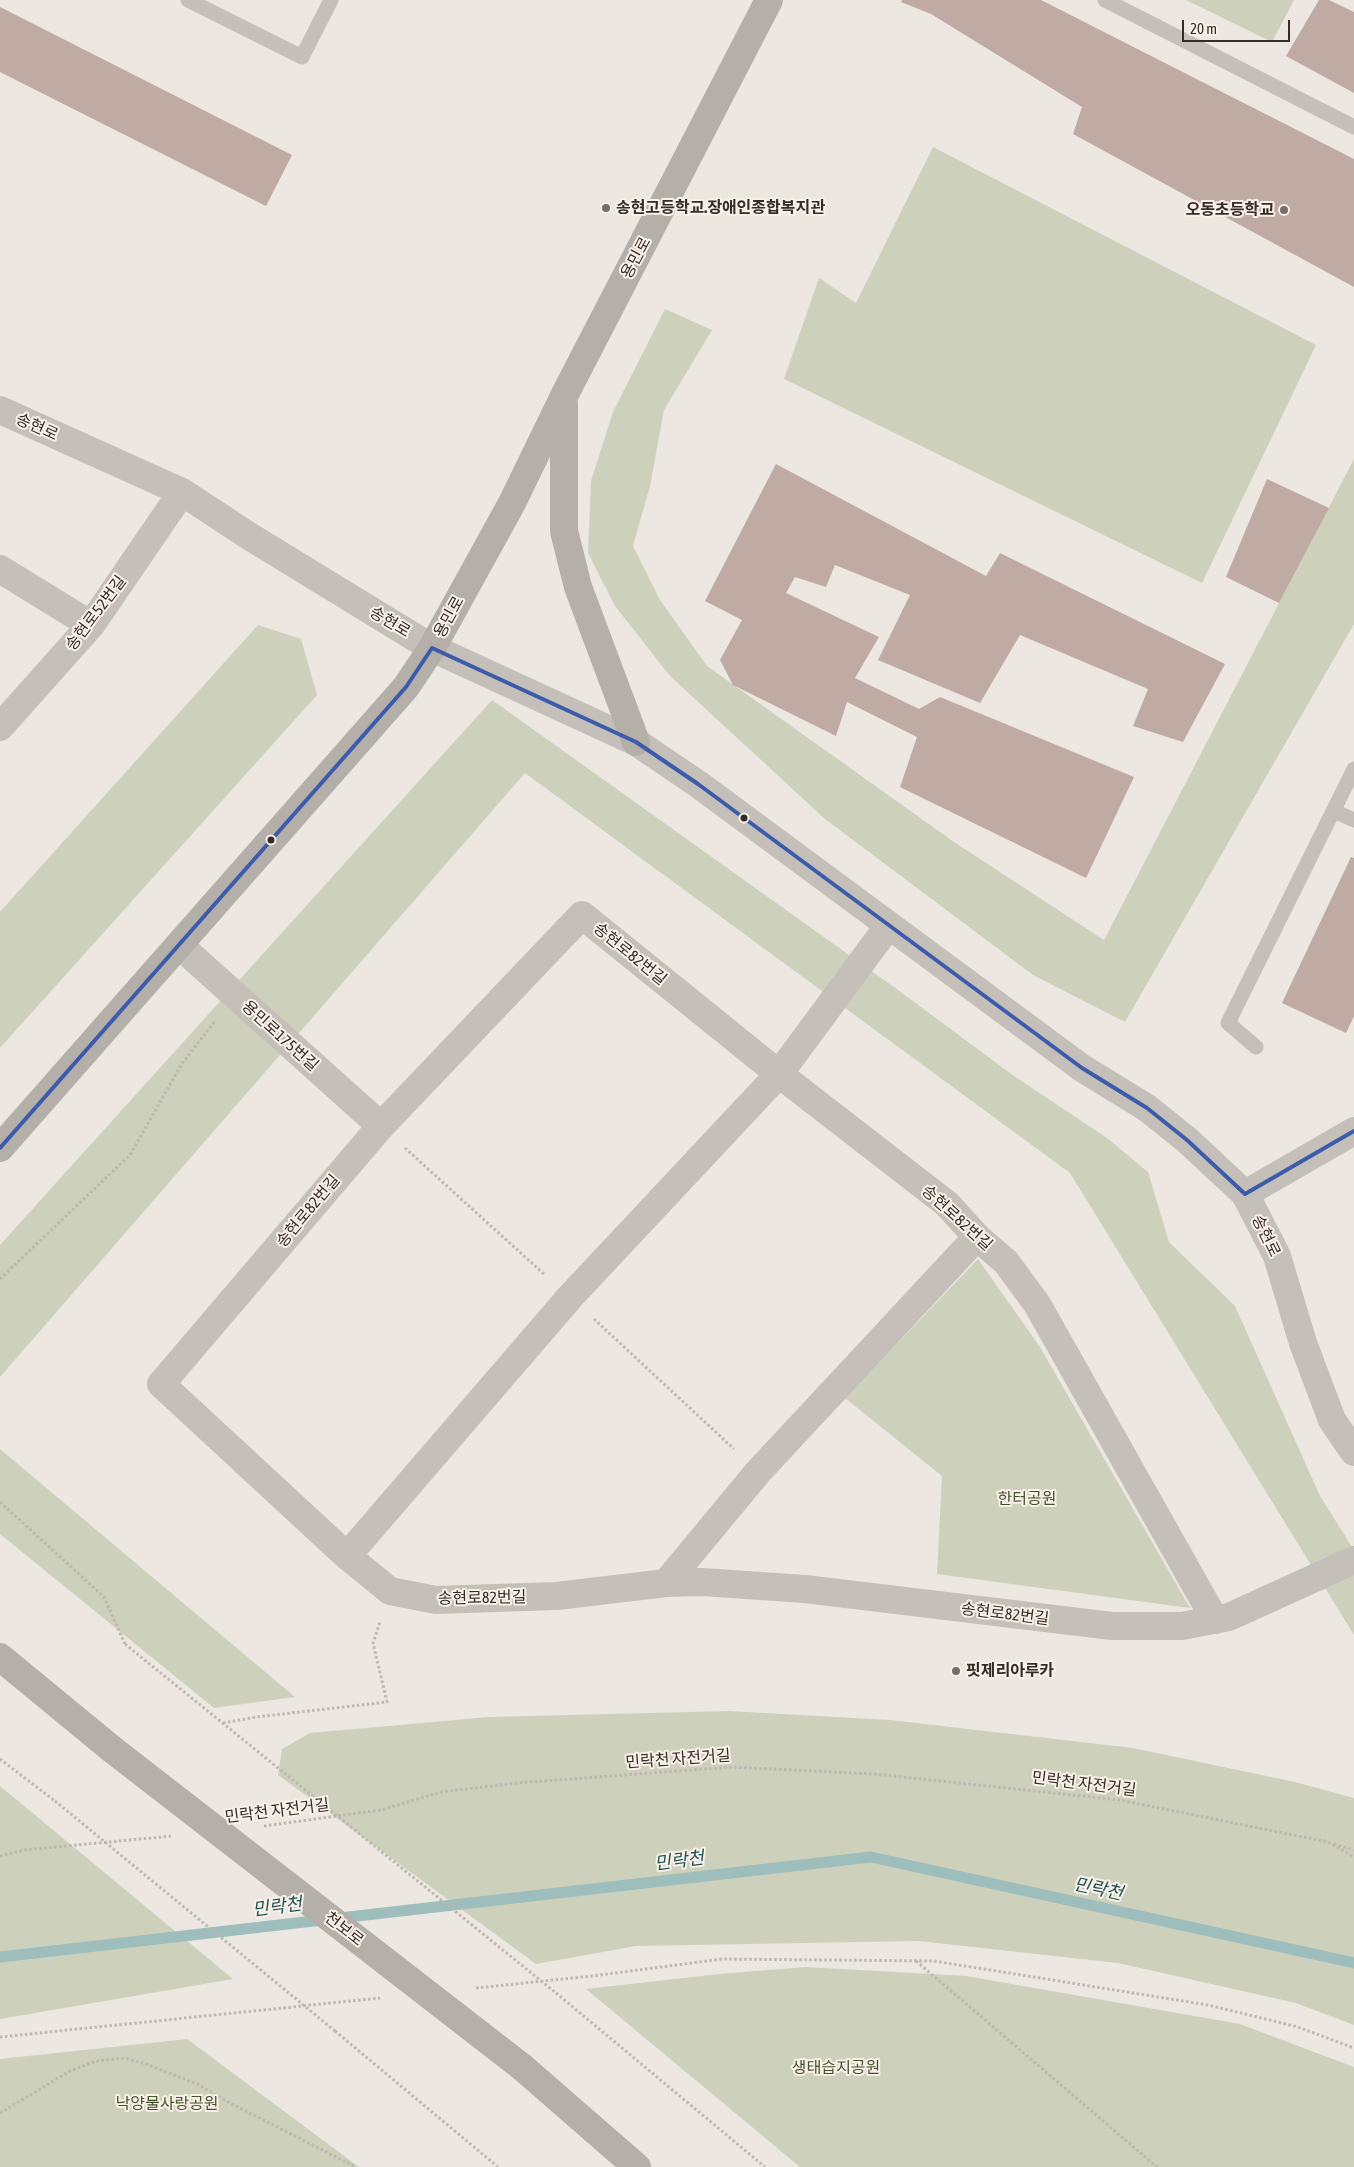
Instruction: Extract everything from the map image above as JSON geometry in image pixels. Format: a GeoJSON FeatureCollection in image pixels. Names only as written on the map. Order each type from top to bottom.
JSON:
{"type":"FeatureCollection","features":[{"type":"Feature","properties":{"kind":"main road","name":"용민로"},"geometry":{"type":"LineString","coordinates":[[0,1148],[406,687],[432,648],[512,503],[564,396],[769,0]]}},
{"type":"Feature","properties":{"kind":"main road"},"geometry":{"type":"LineString","coordinates":[[564,396],[564,531],[578,587],[636,742]]}},
{"type":"Feature","properties":{"kind":"main road","name":"천보로"},"geometry":{"type":"LineString","coordinates":[[0,1657],[113,1750],[522,2067],[637,2167]]}},
{"type":"Feature","properties":{"kind":"street","name":"송현로"},"geometry":{"type":"LineString","coordinates":[[0,410],[182,492],[249,536],[432,648],[636,742],[698,784],[1082,1068],[1147,1108],[1187,1140],[1245,1194],[1277,1256],[1303,1343],[1332,1420],[1354,1452]]}},
{"type":"Feature","properties":{"kind":"street","name":"송현로52번길"},"geometry":{"type":"LineString","coordinates":[[0,727],[92,625],[182,492]]}},
{"type":"Feature","properties":{"kind":"street"},"geometry":{"type":"LineString","coordinates":[[0,569],[92,625]]}},
{"type":"Feature","properties":{"kind":"street","name":"송현로82번길"},"geometry":{"type":"LineString","coordinates":[[1215,1620],[1037,1304],[1006,1262],[976,1237],[946,1204],[779,1074],[582,915],[381,1126],[161,1384],[347,1556],[390,1591],[436,1600],[557,1596],[666,1583],[702,1582],[805,1589],[1112,1626],[1182,1626],[1215,1620],[1229,1617],[1354,1560]]}},
{"type":"Feature","properties":{"kind":"street"},"geometry":{"type":"LineString","coordinates":[[347,1556],[570,1297],[779,1074],[889,925]]}},
{"type":"Feature","properties":{"kind":"street","name":"용민로175번길"},"geometry":{"type":"LineString","coordinates":[[179,945],[381,1126]]}},
{"type":"Feature","properties":{"kind":"street"},"geometry":{"type":"LineString","coordinates":[[1245,1194],[1354,1131]]}},
{"type":"Feature","properties":{"kind":"street"},"geometry":{"type":"LineString","coordinates":[[666,1583],[758,1472],[976,1237]]}},
{"type":"Feature","properties":{"kind":"lane"},"geometry":{"type":"LineString","coordinates":[[188,0],[302,57],[330,0]]}},
{"type":"Feature","properties":{"kind":"lane"},"geometry":{"type":"LineString","coordinates":[[1105,0],[1354,127]]}},
{"type":"Feature","properties":{"kind":"lane"},"geometry":{"type":"LineString","coordinates":[[1256,1047],[1228,1023],[1354,769]]}},
{"type":"Feature","properties":{"kind":"lane"},"geometry":{"type":"LineString","coordinates":[[1334,811],[1354,820]]}},
{"type":"Feature","properties":{"kind":"path"},"geometry":{"type":"LineString","coordinates":[[0,1280],[130,1155],[181,1065],[213,1022],[218,1020]]}},
{"type":"Feature","properties":{"kind":"path"},"geometry":{"type":"LineString","coordinates":[[0,1502],[104,1597],[125,1644],[556,1993],[765,2167]]}},
{"type":"Feature","properties":{"kind":"path"},"geometry":{"type":"LineString","coordinates":[[223,1724],[256,1717],[387,1702],[374,1643],[390,1591]]}},
{"type":"Feature","properties":{"kind":"path"},"geometry":{"type":"LineString","coordinates":[[0,1759],[55,1801],[498,2167]]}},
{"type":"Feature","properties":{"kind":"path","name":"민락천 자전거길"},"geometry":{"type":"LineString","coordinates":[[261,1827],[381,1810],[442,1792],[517,1783],[731,1767],[874,1774],[1120,1800],[1328,1842],[1354,1857]]}},
{"type":"Feature","properties":{"kind":"path"},"geometry":{"type":"LineString","coordinates":[[0,1856],[25,1850],[173,1836]]}},
{"type":"Feature","properties":{"kind":"path"},"geometry":{"type":"LineString","coordinates":[[1328,1842],[1354,1850]]}},
{"type":"Feature","properties":{"kind":"path"},"geometry":{"type":"LineString","coordinates":[[474,1988],[592,1976],[722,1959],[934,1961],[1208,2005],[1298,2027],[1354,2048]]}},
{"type":"Feature","properties":{"kind":"path"},"geometry":{"type":"LineString","coordinates":[[915,1961],[1157,2167]]}},
{"type":"Feature","properties":{"kind":"path"},"geometry":{"type":"LineString","coordinates":[[0,2037],[385,1997]]}},
{"type":"Feature","properties":{"kind":"path"},"geometry":{"type":"LineString","coordinates":[[0,2113],[70,2071],[96,2061],[125,2058],[149,2065],[199,2085],[356,2167]]}},
{"type":"Feature","properties":{"kind":"green space"},"geometry":{"type":"Polygon","coordinates":[[[1186,0],[1294,0],[1272,42],[1186,0]]]}},
{"type":"Feature","properties":{"kind":"green space"},"geometry":{"type":"Polygon","coordinates":[[[933,147],[1316,345],[1202,583],[784,379],[819,278],[856,303],[933,147]]]}},
{"type":"Feature","properties":{"kind":"green space"},"geometry":{"type":"Polygon","coordinates":[[[665,309],[712,330],[664,410],[650,486],[633,546],[660,600],[707,666],[954,842],[1104,940],[1354,459],[1354,624],[1125,1022],[1033,975],[825,819],[670,676],[615,606],[588,553],[591,481],[613,412],[665,309]]]}},
{"type":"Feature","properties":{"kind":"green space"},"geometry":{"type":"Polygon","coordinates":[[[258,625],[301,639],[317,695],[0,1048],[0,912],[258,625]]]}},
{"type":"Feature","properties":{"kind":"green space"},"geometry":{"type":"Polygon","coordinates":[[[492,700],[898,990],[1014,1076],[1107,1138],[1148,1172],[1169,1242],[1235,1306],[1320,1496],[1354,1550],[1354,1635],[1070,1173],[525,773],[0,1377],[0,1245],[492,700]]]}},
{"type":"Feature","properties":{"kind":"green space","name":"한터공원"},"geometry":{"type":"Polygon","coordinates":[[[978,1259],[1040,1347],[1190,1608],[937,1574],[942,1476],[845,1398],[978,1259]]]}},
{"type":"Feature","properties":{"kind":"green space"},"geometry":{"type":"Polygon","coordinates":[[[0,1449],[295,1697],[214,1708],[0,1534],[0,1449]]]}},
{"type":"Feature","properties":{"kind":"green space"},"geometry":{"type":"Polygon","coordinates":[[[729,1711],[890,1720],[1133,1748],[1295,1782],[1354,1798],[1354,2025],[1296,2003],[1118,1963],[919,1941],[636,1946],[536,1964],[278,1775],[282,1749],[310,1733],[489,1717],[729,1711]]]}},
{"type":"Feature","properties":{"kind":"green space"},"geometry":{"type":"Polygon","coordinates":[[[0,1786],[233,1979],[0,2019],[0,1786]]]}},
{"type":"Feature","properties":{"kind":"green space","name":"생태습지공원"},"geometry":{"type":"Polygon","coordinates":[[[806,1967],[966,1976],[1240,2024],[1354,2067],[1354,2167],[800,2167],[586,1989],[719,1974],[806,1967]]]}},
{"type":"Feature","properties":{"kind":"green space","name":"낙양물사랑공원"},"geometry":{"type":"Polygon","coordinates":[[[187,2039],[359,2167],[0,2167],[0,2059],[187,2039]]]}},
{"type":"Feature","properties":{"kind":"building"},"geometry":{"type":"Polygon","coordinates":[[[902,0],[1041,0],[1354,159],[1354,287],[1073,134],[1082,107],[931,14],[901,2],[902,0]]]}},
{"type":"Feature","properties":{"kind":"building"},"geometry":{"type":"Polygon","coordinates":[[[1319,0],[1329,0],[1354,12],[1354,93],[1286,56],[1319,0]]]}},
{"type":"Feature","properties":{"kind":"building"},"geometry":{"type":"Polygon","coordinates":[[[0,7],[292,155],[266,206],[0,72],[0,7]]]}},
{"type":"Feature","properties":{"kind":"building"},"geometry":{"type":"Polygon","coordinates":[[[776,464],[986,576],[1000,553],[1225,664],[1183,742],[1133,726],[1148,689],[1020,635],[980,703],[878,660],[910,595],[835,565],[826,587],[795,577],[786,593],[879,637],[855,678],[919,709],[940,697],[1134,777],[1086,878],[900,787],[917,737],[847,702],[836,736],[733,685],[720,660],[742,620],[705,601],[776,464]]]}},
{"type":"Feature","properties":{"kind":"building"},"geometry":{"type":"Polygon","coordinates":[[[1267,479],[1329,508],[1279,603],[1226,577],[1267,479]]]}},
{"type":"Feature","properties":{"kind":"building"},"geometry":{"type":"Polygon","coordinates":[[[1351,857],[1354,858],[1354,1016],[1346,1033],[1282,1003],[1351,857]]]}},
{"type":"Feature","properties":{"kind":"waterway","name":"민락천"},"geometry":{"type":"LineString","coordinates":[[0,1957],[871,1857],[1354,1963]]}},
{"type":"Feature","properties":{"kind":"transit line"},"geometry":{"type":"LineString","coordinates":[[0,1148],[406,687],[432,648],[636,742],[698,784],[1082,1068],[1147,1108],[1187,1140],[1245,1194],[1354,1131]]}},
{"type":"Feature","properties":{"kind":"place","name":"송현고등학교.장애인종합복지관"},"geometry":{"type":"Point","coordinates":[606,208]}},
{"type":"Feature","properties":{"kind":"place","name":"오동초등학교"},"geometry":{"type":"Point","coordinates":[1284,210]}},
{"type":"Feature","properties":{"kind":"place","name":"핏제리아루카"},"geometry":{"type":"Point","coordinates":[956,1671]}}]}
